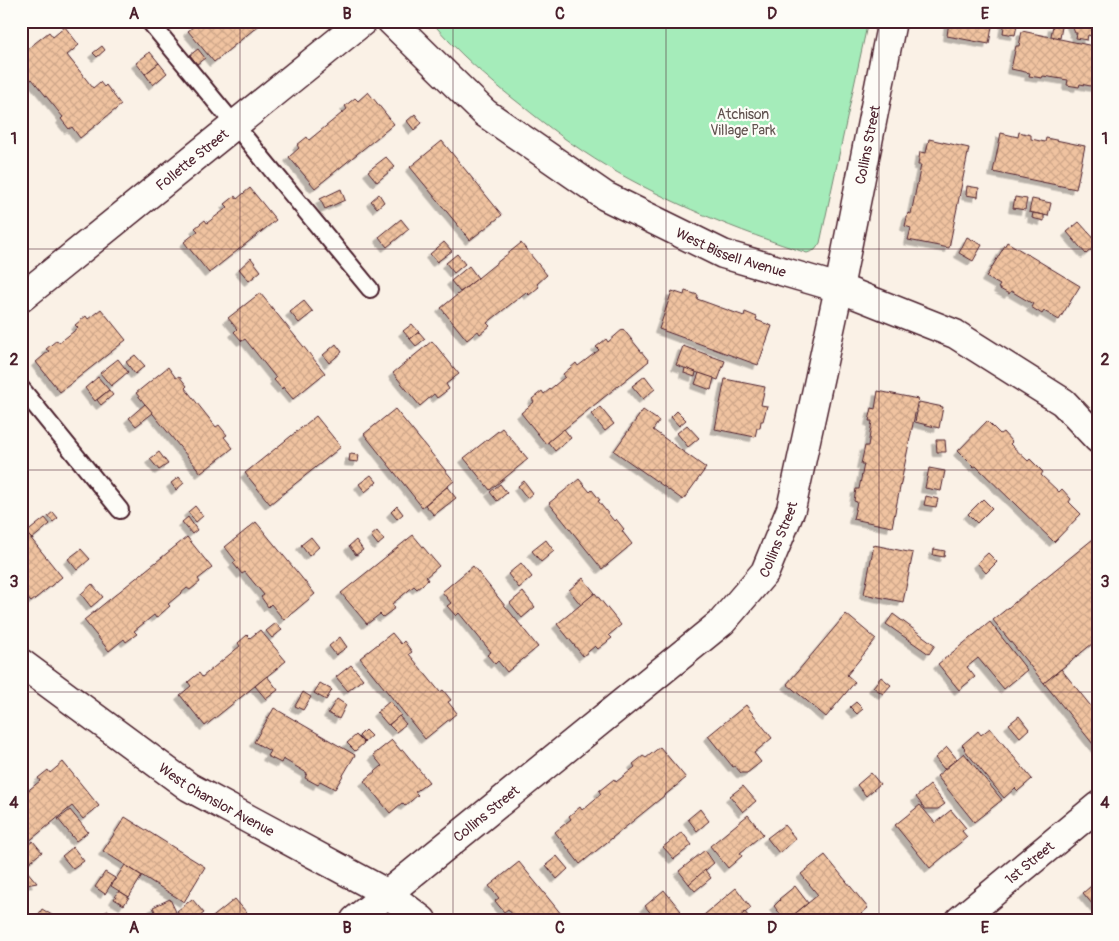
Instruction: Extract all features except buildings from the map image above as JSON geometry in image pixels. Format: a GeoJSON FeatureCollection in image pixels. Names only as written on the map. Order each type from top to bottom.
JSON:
{"type":"FeatureCollection","features":[{"type":"Feature","properties":{"kind":"street","name":"Follette Street"},"geometry":{"type":"LineString","coordinates":[[21,298],[364,21]]}},
{"type":"Feature","properties":{"kind":"street","name":"West Bissell Avenue"},"geometry":{"type":"LineString","coordinates":[[391,21],[485,113],[605,196],[723,254],[839,288],[955,334],[1063,402],[1098,439]]}},
{"type":"Feature","properties":{"kind":"street","name":"Collins Street"},"geometry":{"type":"LineString","coordinates":[[356,920],[722,622],[765,572],[792,508],[839,288],[892,21]]}},
{"type":"Feature","properties":{"kind":"street","name":"West Chanslor Avenue"},"geometry":{"type":"LineString","coordinates":[[21,663],[189,787],[388,894],[422,920]]}},
{"type":"Feature","properties":{"kind":"street","name":"1st Street"},"geometry":{"type":"LineString","coordinates":[[960,920],[1098,806]]}},
{"type":"Feature","properties":{"kind":"lane"},"geometry":{"type":"LineString","coordinates":[[149,21],[370,289]]}},
{"type":"Feature","properties":{"kind":"lane"},"geometry":{"type":"LineString","coordinates":[[21,388],[120,510]]}},
{"type":"Feature","properties":{"kind":"green space","name":"Atchison Village Park"},"geometry":{"type":"Polygon","coordinates":[[[431,21],[868,21],[820,243],[815,250],[807,253],[755,235],[679,204],[606,166],[562,137],[497,85],[473,65],[431,21]]]}}]}
